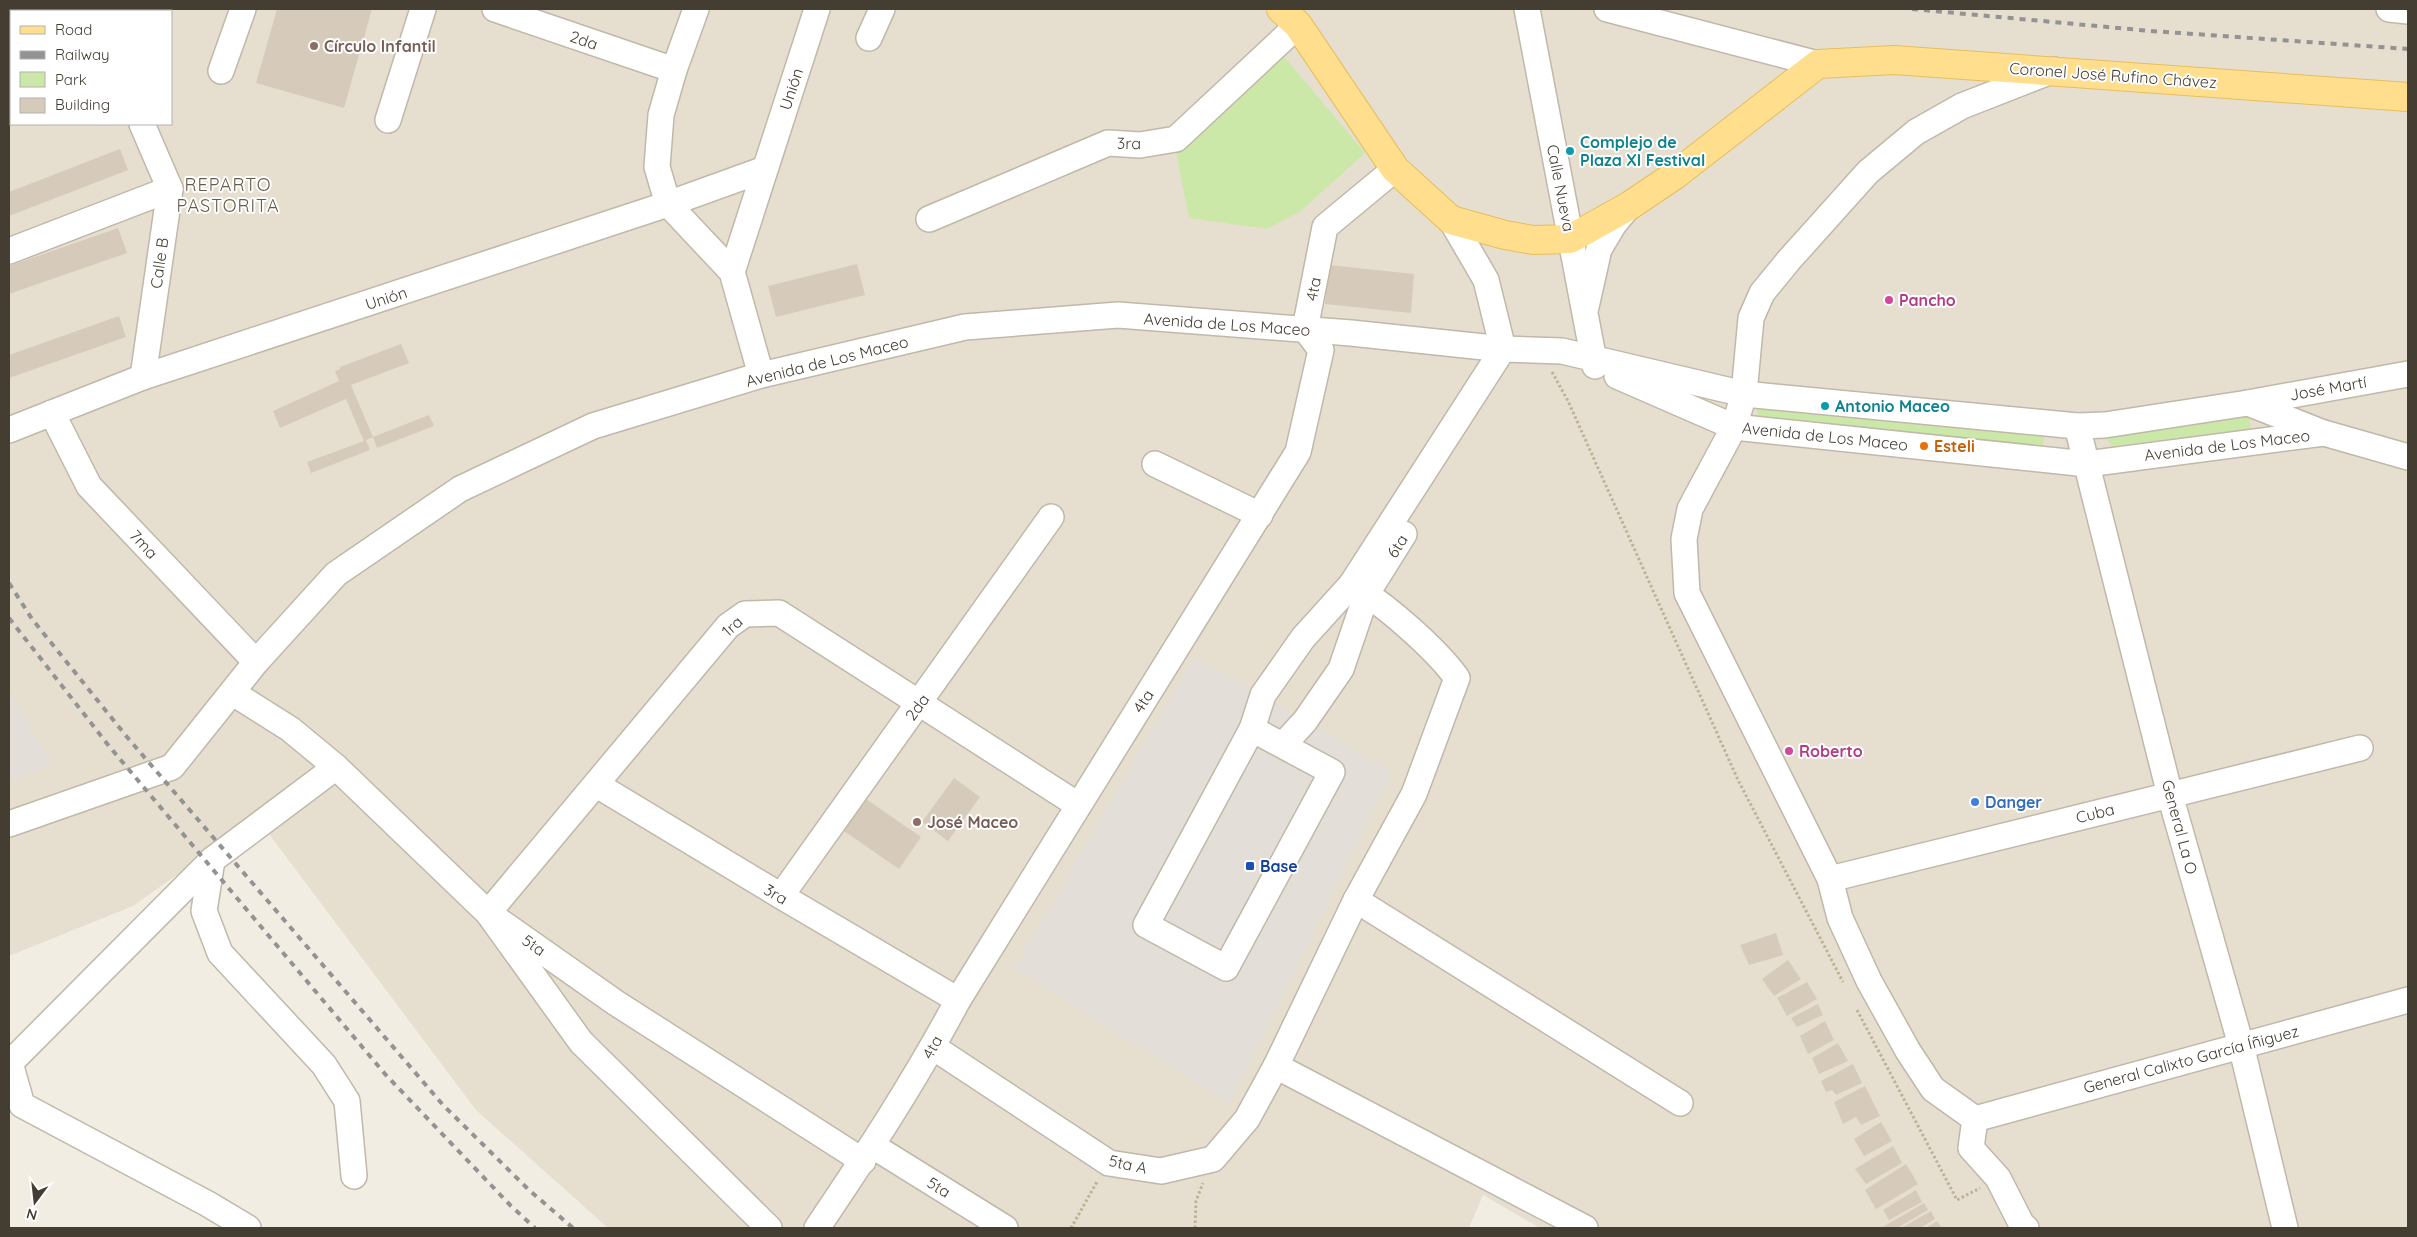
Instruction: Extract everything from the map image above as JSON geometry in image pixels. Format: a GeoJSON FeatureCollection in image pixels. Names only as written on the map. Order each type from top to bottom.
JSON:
{"type":"FeatureCollection","features":[{"type":"Feature","properties":{"kind":"main road"},"geometry":{"type":"LineString","coordinates":[[1290,17],[1395,169],[1451,220],[1505,235],[1533,240],[1570,239],[1629,206],[1675,175],[1818,64]]}},
{"type":"Feature","properties":{"kind":"main road","name":"Coronel José Rufino Chávez"},"geometry":{"type":"LineString","coordinates":[[1818,64],[1894,60],[2055,70],[2408,97]]}},
{"type":"Feature","properties":{"kind":"street"},"geometry":{"type":"LineString","coordinates":[[221,70],[243,9]]}},
{"type":"Feature","properties":{"kind":"street"},"geometry":{"type":"LineString","coordinates":[[388,120],[424,9]]}},
{"type":"Feature","properties":{"kind":"street","name":"2da"},"geometry":{"type":"LineString","coordinates":[[495,9],[521,13],[674,70]]}},
{"type":"Feature","properties":{"kind":"street"},"geometry":{"type":"LineString","coordinates":[[696,9],[674,70],[661,115],[657,167],[668,204],[732,272],[761,376]]}},
{"type":"Feature","properties":{"kind":"street","name":"Unión"},"geometry":{"type":"LineString","coordinates":[[732,272],[817,9]]}},
{"type":"Feature","properties":{"kind":"street"},"geometry":{"type":"LineString","coordinates":[[869,38],[882,9]]}},
{"type":"Feature","properties":{"kind":"street","name":"Calle Nueva"},"geometry":{"type":"LineString","coordinates":[[1527,9],[1593,362]]}},
{"type":"Feature","properties":{"kind":"street","name":"Coronel José Rufino Chávez"},"geometry":{"type":"LineString","coordinates":[[1607,9],[1818,64]]}},
{"type":"Feature","properties":{"kind":"street"},"geometry":{"type":"LineString","coordinates":[[2389,9],[2408,11]]}},
{"type":"Feature","properties":{"kind":"street","name":"3ra"},"geometry":{"type":"LineString","coordinates":[[929,219],[1108,143],[1140,145],[1176,140],[1290,17]]}},
{"type":"Feature","properties":{"kind":"street"},"geometry":{"type":"LineString","coordinates":[[2026,1228],[1998,1178],[1971,1148],[1975,1119],[1933,1088],[1908,1051],[1869,981],[1840,918],[1830,879],[1687,593],[1684,539],[1690,508],[1734,427],[1744,394],[1751,318],[1762,293],[1868,172],[1916,132],[1962,106],[2055,70]]}},
{"type":"Feature","properties":{"kind":"street"},"geometry":{"type":"LineString","coordinates":[[9,251],[170,188],[142,125]]}},
{"type":"Feature","properties":{"kind":"street","name":"Unión"},"geometry":{"type":"LineString","coordinates":[[9,430],[143,377],[668,204],[765,169]]}},
{"type":"Feature","properties":{"kind":"street","name":"4ta"},"geometry":{"type":"LineString","coordinates":[[818,1228],[868,1153],[933,1047],[958,1000],[1298,452],[1322,350],[1305,330],[1324,227],[1395,169]]}},
{"type":"Feature","properties":{"kind":"street","name":"Calle B"},"geometry":{"type":"LineString","coordinates":[[143,377],[170,188]]}},
{"type":"Feature","properties":{"kind":"street"},"geometry":{"type":"LineString","coordinates":[[1584,316],[1599,249],[1614,224],[1629,206]]}},
{"type":"Feature","properties":{"kind":"street"},"geometry":{"type":"LineString","coordinates":[[1451,220],[1486,280],[1521,350]]}},
{"type":"Feature","properties":{"kind":"street","name":"Avenida de Los Maceo"},"geometry":{"type":"LineString","coordinates":[[9,824],[172,767],[256,662],[336,574],[460,489],[593,426],[761,376],[965,327],[1118,315],[1521,350],[1562,351],[1593,362],[1734,427],[2087,464],[2324,432],[2408,457]]}},
{"type":"Feature","properties":{"kind":"street","name":"6ta"},"geometry":{"type":"LineString","coordinates":[[1359,589],[1341,669],[1305,721],[1283,745],[1332,772],[1226,968],[1146,925],[1252,729],[1263,695],[1303,638],[1359,589],[1521,350]]}},
{"type":"Feature","properties":{"kind":"street","name":"Avenida de Los Maceo"},"geometry":{"type":"LineString","coordinates":[[1593,362],[1744,394],[2077,426],[2105,425],[2248,403]]}},
{"type":"Feature","properties":{"kind":"street","name":"José Martí"},"geometry":{"type":"LineString","coordinates":[[2248,403],[2408,374]]}},
{"type":"Feature","properties":{"kind":"street"},"geometry":{"type":"LineString","coordinates":[[2248,403],[2324,432]]}},
{"type":"Feature","properties":{"kind":"street","name":"7ma"},"geometry":{"type":"LineString","coordinates":[[52,413],[89,486],[256,662]]}},
{"type":"Feature","properties":{"kind":"street","name":"General La O"},"geometry":{"type":"LineString","coordinates":[[2077,426],[2170,795],[2240,1045],[2285,1228]]}},
{"type":"Feature","properties":{"kind":"street"},"geometry":{"type":"LineString","coordinates":[[1155,464],[1260,515]]}},
{"type":"Feature","properties":{"kind":"street","name":"2da"},"geometry":{"type":"LineString","coordinates":[[781,896],[920,704],[1051,518]]}},
{"type":"Feature","properties":{"kind":"street"},"geometry":{"type":"LineString","coordinates":[[1213,1159],[1247,1119],[1276,1066],[1356,900],[1414,794],[1457,678],[1444,659],[1359,589]]}},
{"type":"Feature","properties":{"kind":"street","name":"1ra"},"geometry":{"type":"LineString","coordinates":[[488,913],[597,785],[728,626],[746,614],[779,613],[1078,805]]}},
{"type":"Feature","properties":{"kind":"street","name":"5ta"},"geometry":{"type":"LineString","coordinates":[[232,693],[290,729],[336,767],[488,913],[616,1003],[868,1153],[1005,1228]]}},
{"type":"Feature","properties":{"kind":"street"},"geometry":{"type":"LineString","coordinates":[[1252,729],[1283,745]]}},
{"type":"Feature","properties":{"kind":"street","name":"Cuba"},"geometry":{"type":"LineString","coordinates":[[1830,879],[2360,748]]}},
{"type":"Feature","properties":{"kind":"street"},"geometry":{"type":"LineString","coordinates":[[248,1228],[208,1204],[22,1105],[10,1063],[212,860],[336,767]]}},
{"type":"Feature","properties":{"kind":"street","name":"3ra"},"geometry":{"type":"LineString","coordinates":[[597,785],[958,1000]]}},
{"type":"Feature","properties":{"kind":"street"},"geometry":{"type":"LineString","coordinates":[[212,860],[204,911],[220,953],[324,1065],[347,1101],[354,1176]]}},
{"type":"Feature","properties":{"kind":"street"},"geometry":{"type":"LineString","coordinates":[[1356,900],[1680,1103]]}},
{"type":"Feature","properties":{"kind":"street"},"geometry":{"type":"LineString","coordinates":[[488,913],[582,1042],[769,1228]]}},
{"type":"Feature","properties":{"kind":"street","name":"General Calixto García Íñiguez"},"geometry":{"type":"LineString","coordinates":[[1975,1119],[2408,1000]]}},
{"type":"Feature","properties":{"kind":"street","name":"5ta A"},"geometry":{"type":"LineString","coordinates":[[933,1047],[1108,1163],[1162,1171],[1213,1159]]}},
{"type":"Feature","properties":{"kind":"street"},"geometry":{"type":"LineString","coordinates":[[1276,1066],[1585,1228]]}},
{"type":"Feature","properties":{"kind":"path"},"geometry":{"type":"LineString","coordinates":[[1521,350],[1568,401],[1738,780],[1847,990]]}},
{"type":"Feature","properties":{"kind":"path"},"geometry":{"type":"LineString","coordinates":[[1856,1008],[1957,1200]]}},
{"type":"Feature","properties":{"kind":"path"},"geometry":{"type":"LineString","coordinates":[[1196,1228],[1196,1201],[1213,1159]]}},
{"type":"Feature","properties":{"kind":"path"},"geometry":{"type":"LineString","coordinates":[[1071,1228],[1080,1209],[1108,1163]]}},
{"type":"Feature","properties":{"kind":"shaded area"},"geometry":{"type":"Polygon","coordinates":[[[9,9],[2408,9],[2408,1228],[1540,1228],[1483,1195],[1469,1228],[608,1228],[476,1110],[257,818],[133,906],[9,956],[9,9]]]}},
{"type":"Feature","properties":{"kind":"shaded area"},"geometry":{"type":"Polygon","coordinates":[[[9,9],[110,9],[10,10],[9,106],[9,9]]]}},
{"type":"Feature","properties":{"kind":"shaded area"},"geometry":{"type":"Polygon","coordinates":[[[1194,658],[1263,695],[1392,771],[1229,1104],[1014,968],[1194,658]]]}},
{"type":"Feature","properties":{"kind":"shaded area"},"geometry":{"type":"Polygon","coordinates":[[[9,690],[53,765],[9,781],[9,690]]]}},
{"type":"Feature","properties":{"kind":"green space"},"geometry":{"type":"Polygon","coordinates":[[[1281,53],[1365,153],[1301,211],[1267,229],[1189,218],[1175,148],[1281,53]]]}},
{"type":"Feature","properties":{"kind":"green space"},"geometry":{"type":"Polygon","coordinates":[[[1762,404],[2034,433],[2044,437],[2043,451],[1759,417],[1757,410],[1762,404]]]}},
{"type":"Feature","properties":{"kind":"green space"},"geometry":{"type":"Polygon","coordinates":[[[2238,414],[2249,418],[2251,426],[2247,431],[2112,446],[2107,437],[2238,414]]]}},
{"type":"Feature","properties":{"kind":"building"},"geometry":{"type":"Polygon","coordinates":[[[9,9],[59,9],[10,10],[9,32],[9,9]]]}},
{"type":"Feature","properties":{"kind":"building","name":"Círculo Infantil"},"geometry":{"type":"Polygon","coordinates":[[[277,9],[372,9],[344,108],[256,83],[277,9]]]}},
{"type":"Feature","properties":{"kind":"building"},"geometry":{"type":"Polygon","coordinates":[[[120,149],[128,170],[9,216],[9,192],[120,149]]]}},
{"type":"Feature","properties":{"kind":"building"},"geometry":{"type":"Polygon","coordinates":[[[118,228],[127,253],[9,294],[9,266],[118,228]]]}},
{"type":"Feature","properties":{"kind":"building"},"geometry":{"type":"Polygon","coordinates":[[[857,264],[865,295],[776,317],[768,286],[857,264]]]}},
{"type":"Feature","properties":{"kind":"building"},"geometry":{"type":"Polygon","coordinates":[[[1329,265],[1414,274],[1411,313],[1325,304],[1329,265]]]}},
{"type":"Feature","properties":{"kind":"building"},"geometry":{"type":"Polygon","coordinates":[[[119,316],[126,337],[9,378],[9,355],[119,316]]]}},
{"type":"Feature","properties":{"kind":"building"},"geometry":{"type":"Polygon","coordinates":[[[401,344],[409,363],[351,385],[373,437],[366,440],[370,450],[311,473],[307,462],[364,441],[346,399],[280,428],[273,411],[339,381],[335,371],[340,369],[340,367],[401,344]]]}},
{"type":"Feature","properties":{"kind":"building"},"geometry":{"type":"Polygon","coordinates":[[[429,415],[434,426],[377,448],[373,437],[429,415]]]}},
{"type":"Feature","properties":{"kind":"building"},"geometry":{"type":"Polygon","coordinates":[[[954,778],[980,797],[948,841],[922,822],[954,778]]]}},
{"type":"Feature","properties":{"kind":"building"},"geometry":{"type":"Polygon","coordinates":[[[866,799],[921,837],[899,869],[844,831],[866,799]]]}},
{"type":"Feature","properties":{"kind":"building"},"geometry":{"type":"Polygon","coordinates":[[[1776,933],[1783,955],[1749,965],[1740,945],[1776,933]]]}},
{"type":"Feature","properties":{"kind":"building"},"geometry":{"type":"Polygon","coordinates":[[[1788,960],[1801,979],[1774,996],[1762,979],[1788,960]]]}},
{"type":"Feature","properties":{"kind":"building"},"geometry":{"type":"Polygon","coordinates":[[[1807,982],[1817,999],[1787,1016],[1777,998],[1807,982]]]}},
{"type":"Feature","properties":{"kind":"building"},"geometry":{"type":"Polygon","coordinates":[[[1818,1004],[1823,1015],[1797,1027],[1791,1018],[1818,1004]]]}},
{"type":"Feature","properties":{"kind":"building"},"geometry":{"type":"Polygon","coordinates":[[[1825,1021],[1834,1040],[1808,1054],[1800,1036],[1825,1021]]]}},
{"type":"Feature","properties":{"kind":"building"},"geometry":{"type":"Polygon","coordinates":[[[1838,1043],[1848,1061],[1819,1074],[1812,1058],[1838,1043]]]}},
{"type":"Feature","properties":{"kind":"building"},"geometry":{"type":"Polygon","coordinates":[[[1853,1064],[1862,1083],[1836,1095],[1832,1090],[1826,1092],[1821,1081],[1853,1064]]]}},
{"type":"Feature","properties":{"kind":"building"},"geometry":{"type":"Polygon","coordinates":[[[1865,1086],[1880,1116],[1861,1125],[1856,1117],[1843,1124],[1834,1102],[1865,1086]]]}},
{"type":"Feature","properties":{"kind":"building"},"geometry":{"type":"Polygon","coordinates":[[[1881,1122],[1892,1141],[1864,1156],[1854,1139],[1881,1122]]]}},
{"type":"Feature","properties":{"kind":"building"},"geometry":{"type":"Polygon","coordinates":[[[1893,1146],[1902,1163],[1866,1184],[1855,1169],[1893,1146]]]}},
{"type":"Feature","properties":{"kind":"building"},"geometry":{"type":"Polygon","coordinates":[[[1906,1164],[1918,1184],[1876,1209],[1865,1190],[1906,1164]]]}},
{"type":"Feature","properties":{"kind":"building"},"geometry":{"type":"Polygon","coordinates":[[[1916,1190],[1922,1202],[1889,1220],[1883,1210],[1916,1190]]]}},
{"type":"Feature","properties":{"kind":"building"},"geometry":{"type":"Polygon","coordinates":[[[1924,1203],[1928,1210],[1897,1228],[1881,1228],[1924,1203]]]}},
{"type":"Feature","properties":{"kind":"building"},"geometry":{"type":"Polygon","coordinates":[[[1931,1211],[1935,1219],[1920,1228],[1901,1228],[1931,1211]]]}},
{"type":"Feature","properties":{"kind":"building"},"geometry":{"type":"Polygon","coordinates":[[[1937,1221],[1942,1228],[1926,1228],[1937,1221]]]}},
{"type":"Feature","properties":{"kind":"railway"},"geometry":{"type":"LineString","coordinates":[[1912,9],[2151,31],[2408,49]]}},
{"type":"Feature","properties":{"kind":"railway"},"geometry":{"type":"LineString","coordinates":[[9,583],[32,619],[127,737],[443,1105],[529,1190],[573,1228]]}},
{"type":"Feature","properties":{"kind":"railway"},"geometry":{"type":"LineString","coordinates":[[9,618],[109,746],[385,1074],[511,1206],[535,1228]]}},
{"type":"Feature","properties":{"kind":"place","name":"Círculo Infantil"},"geometry":{"type":"Point","coordinates":[314,46]}},
{"type":"Feature","properties":{"kind":"place","name":"Complejo de Plaza XI Festival"},"geometry":{"type":"Point","coordinates":[1570,151]}},
{"type":"Feature","properties":{"kind":"place","name":"Pancho"},"geometry":{"type":"Point","coordinates":[1889,300]}},
{"type":"Feature","properties":{"kind":"place","name":"Antonio Maceo"},"geometry":{"type":"Point","coordinates":[1825,406]}},
{"type":"Feature","properties":{"kind":"place","name":"Esteli"},"geometry":{"type":"Point","coordinates":[1924,446]}},
{"type":"Feature","properties":{"kind":"place","name":"Roberto"},"geometry":{"type":"Point","coordinates":[1789,751]}},
{"type":"Feature","properties":{"kind":"place","name":"Danger"},"geometry":{"type":"Point","coordinates":[1975,802]}},
{"type":"Feature","properties":{"kind":"place","name":"José Maceo"},"geometry":{"type":"Point","coordinates":[917,822]}},
{"type":"Feature","properties":{"kind":"place","name":"Base"},"geometry":{"type":"Point","coordinates":[1250,866]}},
{"type":"Feature","properties":{"kind":"district","name":"REPARTO PASTORITA"},"geometry":{"type":"Point","coordinates":[228,194]}}]}
